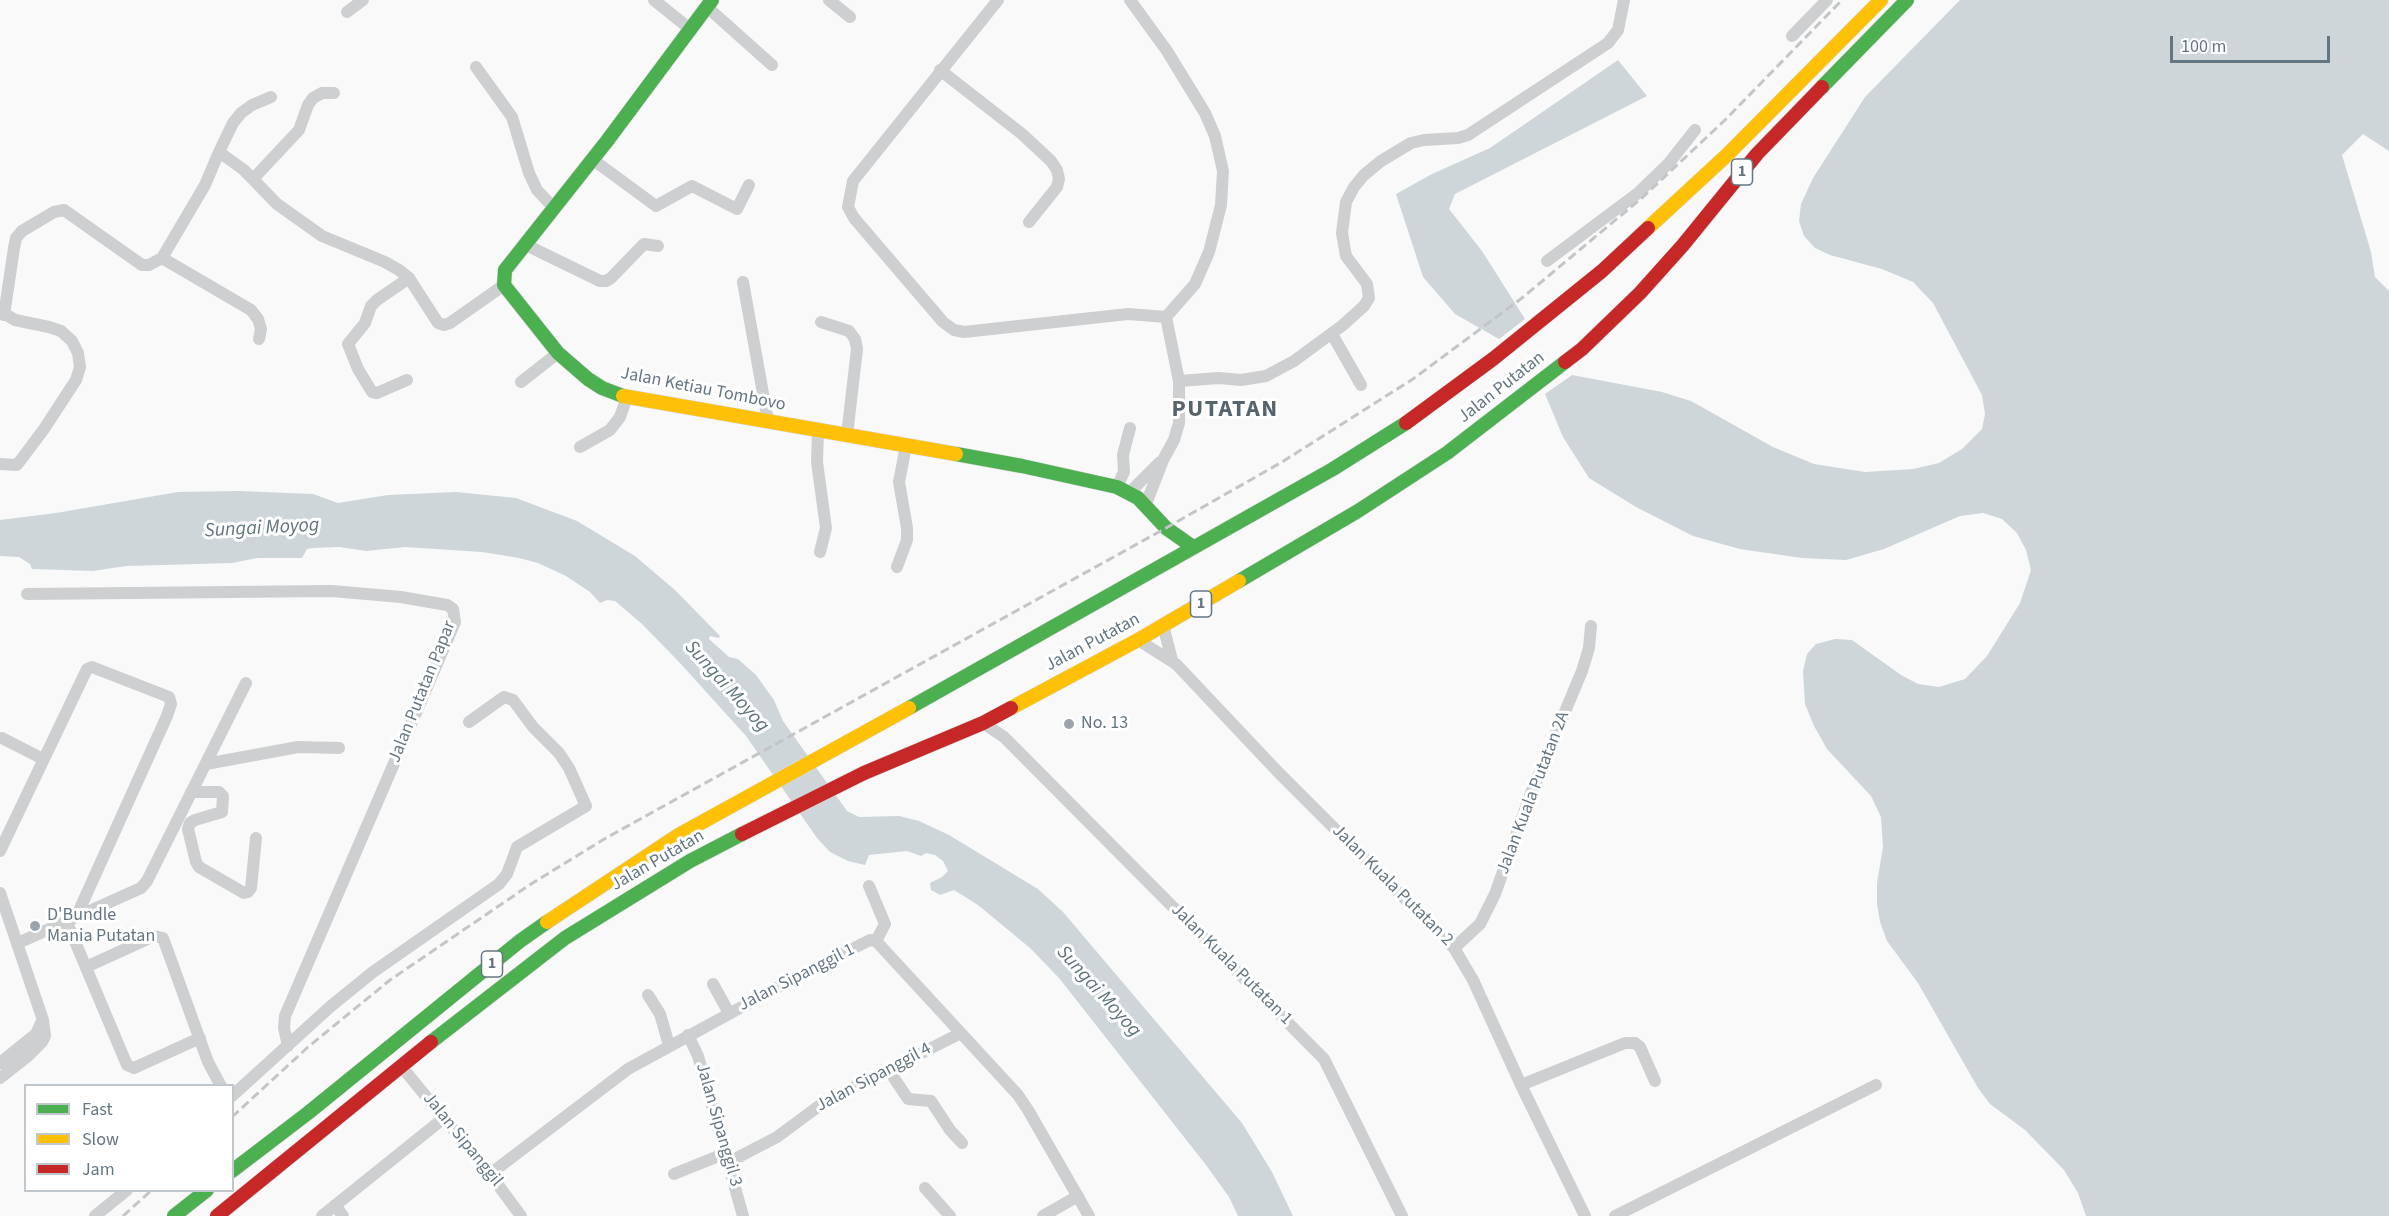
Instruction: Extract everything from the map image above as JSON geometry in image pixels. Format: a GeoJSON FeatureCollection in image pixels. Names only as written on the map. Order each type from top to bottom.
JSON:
{"type":"FeatureCollection","features":[{"type":"Feature","properties":{"kind":"main road","name":"Jalan Putatan"},"geometry":{"type":"LineString","coordinates":[[234,1169],[552,918],[677,836],[829,753],[1391,434],[1493,360],[1551,314],[1661,217],[1793,90],[1881,0]]}},
{"type":"Feature","properties":{"kind":"main road","name":"Jalan Putatan"},"geometry":{"type":"LineString","coordinates":[[217,1216],[474,1007],[565,938],[690,861],[782,813],[864,773],[983,723],[1138,640],[1396,488],[1447,453],[1582,348],[1661,271],[1757,154],[1907,0]]}},
{"type":"Feature","properties":{"kind":"main road"},"geometry":{"type":"LineString","coordinates":[[504,285],[505,270],[710,3]]}},
{"type":"Feature","properties":{"kind":"main road"},"geometry":{"type":"LineString","coordinates":[[1793,90],[1807,85],[1821,90]]}},
{"type":"Feature","properties":{"kind":"main road","name":"Jalan Ketiau Tombovo"},"geometry":{"type":"LineString","coordinates":[[504,285],[514,301],[558,353],[595,384],[627,397],[1022,466],[1123,490],[1146,504],[1166,528],[1193,547]]}},
{"type":"Feature","properties":{"kind":"main road"},"geometry":{"type":"LineString","coordinates":[[1166,528],[1170,543],[1167,562]]}},
{"type":"Feature","properties":{"kind":"main road"},"geometry":{"type":"LineString","coordinates":[[182,1213],[206,1192]]}},
{"type":"Feature","properties":{"kind":"street"},"geometry":{"type":"LineString","coordinates":[[346,12],[363,0]]}},
{"type":"Feature","properties":{"kind":"street"},"geometry":{"type":"LineString","coordinates":[[654,0],[690,29]]}},
{"type":"Feature","properties":{"kind":"street"},"geometry":{"type":"LineString","coordinates":[[828,0],[850,17]]}},
{"type":"Feature","properties":{"kind":"street"},"geometry":{"type":"LineString","coordinates":[[998,0],[852,181],[848,207],[862,230],[943,322],[954,330],[964,332],[1128,314],[1166,317]]}},
{"type":"Feature","properties":{"kind":"street"},"geometry":{"type":"LineString","coordinates":[[1130,0],[1167,51],[1205,113],[1215,136],[1222,171],[1221,205],[1206,261],[1184,298],[1166,317]]}},
{"type":"Feature","properties":{"kind":"street"},"geometry":{"type":"LineString","coordinates":[[1179,381],[1218,378],[1241,380],[1266,376],[1294,361],[1332,334],[1364,306],[1369,298],[1366,284],[1346,256],[1342,233],[1346,202],[1364,175],[1381,161],[1411,143],[1431,139],[1450,140],[1468,135],[1608,43],[1618,30],[1624,0]]}},
{"type":"Feature","properties":{"kind":"street"},"geometry":{"type":"LineString","coordinates":[[1792,36],[1827,0]]}},
{"type":"Feature","properties":{"kind":"street"},"geometry":{"type":"LineString","coordinates":[[710,3],[772,65]]}},
{"type":"Feature","properties":{"kind":"street"},"geometry":{"type":"LineString","coordinates":[[476,67],[512,117],[529,173],[537,190],[553,207]]}},
{"type":"Feature","properties":{"kind":"street"},"geometry":{"type":"LineString","coordinates":[[940,70],[1022,134],[1051,161],[1057,170],[1059,179],[1057,187],[1029,222]]}},
{"type":"Feature","properties":{"kind":"street"},"geometry":{"type":"LineString","coordinates":[[253,179],[299,130],[313,98],[322,93],[334,93]]}},
{"type":"Feature","properties":{"kind":"street"},"geometry":{"type":"LineString","coordinates":[[0,464],[17,465],[76,381],[80,367],[78,353],[72,341],[61,331],[15,320],[2,313],[16,238],[22,231],[54,212],[64,210],[142,265],[149,266],[162,258],[205,185],[233,123],[252,105],[271,97]]}},
{"type":"Feature","properties":{"kind":"street"},"geometry":{"type":"LineString","coordinates":[[1547,261],[1638,193],[1669,163],[1695,130]]}},
{"type":"Feature","properties":{"kind":"street"},"geometry":{"type":"LineString","coordinates":[[219,152],[253,179],[285,210],[322,236],[385,261],[409,278],[434,318],[444,325],[504,285]]}},
{"type":"Feature","properties":{"kind":"street"},"geometry":{"type":"LineString","coordinates":[[592,159],[656,206],[692,186],[737,209],[749,185]]}},
{"type":"Feature","properties":{"kind":"street"},"geometry":{"type":"LineString","coordinates":[[524,244],[600,281],[612,279],[644,244],[658,246]]}},
{"type":"Feature","properties":{"kind":"street"},"geometry":{"type":"LineString","coordinates":[[162,258],[251,310],[258,319],[261,329],[259,339]]}},
{"type":"Feature","properties":{"kind":"street"},"geometry":{"type":"LineString","coordinates":[[407,380],[377,393],[372,392],[358,369],[348,344],[365,323],[371,306],[409,278]]}},
{"type":"Feature","properties":{"kind":"street"},"geometry":{"type":"LineString","coordinates":[[743,282],[768,421]]}},
{"type":"Feature","properties":{"kind":"street"},"geometry":{"type":"LineString","coordinates":[[1146,504],[1179,423],[1179,381],[1166,317]]}},
{"type":"Feature","properties":{"kind":"street"},"geometry":{"type":"LineString","coordinates":[[821,322],[849,331],[855,339],[857,349],[847,435]]}},
{"type":"Feature","properties":{"kind":"street"},"geometry":{"type":"LineString","coordinates":[[1332,334],[1361,385]]}},
{"type":"Feature","properties":{"kind":"street"},"geometry":{"type":"LineString","coordinates":[[521,382],[558,353]]}},
{"type":"Feature","properties":{"kind":"street"},"geometry":{"type":"LineString","coordinates":[[580,447],[610,430],[620,417],[627,397]]}},
{"type":"Feature","properties":{"kind":"street"},"geometry":{"type":"LineString","coordinates":[[1123,490],[1124,455],[1131,428]]}},
{"type":"Feature","properties":{"kind":"street"},"geometry":{"type":"LineString","coordinates":[[818,430],[817,462],[826,528],[820,552]]}},
{"type":"Feature","properties":{"kind":"street"},"geometry":{"type":"LineString","coordinates":[[897,567],[907,540],[899,482],[906,446]]}},
{"type":"Feature","properties":{"kind":"street"},"geometry":{"type":"LineString","coordinates":[[1123,490],[1163,460]]}},
{"type":"Feature","properties":{"kind":"street","name":"Jalan Putatan Papar"},"geometry":{"type":"LineString","coordinates":[[27,594],[332,591],[401,597],[447,605],[453,609],[455,622],[285,1016],[284,1028],[288,1046]]}},
{"type":"Feature","properties":{"kind":"street","name":"Jalan Kuala Putatan 2"},"geometry":{"type":"LineString","coordinates":[[1163,625],[1172,660]]}},
{"type":"Feature","properties":{"kind":"street","name":"Jalan Kuala Putatan 2A"},"geometry":{"type":"LineString","coordinates":[[1454,948],[1480,924],[1492,904],[1533,787],[1582,670],[1589,648],[1591,626]]}},
{"type":"Feature","properties":{"kind":"street","name":"Jalan Kuala Putatan 2"},"geometry":{"type":"LineString","coordinates":[[1138,640],[1172,660],[1278,772],[1454,948],[1473,980],[1585,1216]]}},
{"type":"Feature","properties":{"kind":"street"},"geometry":{"type":"LineString","coordinates":[[0,851],[87,669],[92,667],[169,697],[171,704],[167,717],[72,918],[86,967],[127,1065],[134,1068],[200,1038]]}},
{"type":"Feature","properties":{"kind":"street"},"geometry":{"type":"LineString","coordinates":[[18,943],[141,888],[147,881],[246,683]]}},
{"type":"Feature","properties":{"kind":"street"},"geometry":{"type":"LineString","coordinates":[[234,1094],[331,1006],[373,972],[499,884],[507,874],[518,847],[586,806],[569,768],[559,753],[532,728],[513,700],[504,697],[469,722]]}},
{"type":"Feature","properties":{"kind":"street","name":"Jalan Kuala Putatan 1"},"geometry":{"type":"LineString","coordinates":[[1005,711],[1005,727],[1013,748]]}},
{"type":"Feature","properties":{"kind":"street","name":"Jalan Kuala Putatan 1"},"geometry":{"type":"LineString","coordinates":[[983,723],[998,732],[1324,1059],[1402,1216]]}},
{"type":"Feature","properties":{"kind":"street"},"geometry":{"type":"LineString","coordinates":[[2,738],[43,759]]}},
{"type":"Feature","properties":{"kind":"street"},"geometry":{"type":"LineString","coordinates":[[206,764],[298,747],[339,748]]}},
{"type":"Feature","properties":{"kind":"street"},"geometry":{"type":"LineString","coordinates":[[191,792],[219,792],[223,796],[224,810],[222,812],[195,820],[188,829],[199,867],[244,893],[248,892],[251,888],[256,838]]}},
{"type":"Feature","properties":{"kind":"street"},"geometry":{"type":"LineString","coordinates":[[869,886],[885,924],[876,941]]}},
{"type":"Feature","properties":{"kind":"street"},"geometry":{"type":"LineString","coordinates":[[0,893],[43,1020],[45,1036],[28,1056],[0,1078]]}},
{"type":"Feature","properties":{"kind":"street"},"geometry":{"type":"LineString","coordinates":[[86,967],[154,936],[162,938],[213,1074],[220,1084]]}},
{"type":"Feature","properties":{"kind":"street","name":"Jalan Sipanggil 1"},"geometry":{"type":"LineString","coordinates":[[490,1174],[628,1069],[729,1013],[870,940],[876,941],[959,1034],[1018,1095],[1089,1216]]}},
{"type":"Feature","properties":{"kind":"street"},"geometry":{"type":"LineString","coordinates":[[713,984],[729,1013]]}},
{"type":"Feature","properties":{"kind":"street"},"geometry":{"type":"LineString","coordinates":[[648,995],[660,1014],[669,1046]]}},
{"type":"Feature","properties":{"kind":"street"},"geometry":{"type":"LineString","coordinates":[[0,1063],[36,1034],[43,1020]]}},
{"type":"Feature","properties":{"kind":"street","name":"Jalan Sipanggil 4"},"geometry":{"type":"LineString","coordinates":[[674,1174],[727,1157],[777,1137],[823,1103],[959,1034]]}},
{"type":"Feature","properties":{"kind":"street","name":"Jalan Sipanggil 3"},"geometry":{"type":"LineString","coordinates":[[688,1035],[698,1056],[743,1216]]}},
{"type":"Feature","properties":{"kind":"street"},"geometry":{"type":"LineString","coordinates":[[1521,1085],[1625,1042],[1635,1042],[1640,1047],[1655,1081]]}},
{"type":"Feature","properties":{"kind":"street","name":"Jalan Sipanggil"},"geometry":{"type":"LineString","coordinates":[[401,1066],[490,1174],[521,1216]]}},
{"type":"Feature","properties":{"kind":"street"},"geometry":{"type":"LineString","coordinates":[[888,1070],[908,1099],[931,1101],[950,1130],[962,1143]]}},
{"type":"Feature","properties":{"kind":"street"},"geometry":{"type":"LineString","coordinates":[[1616,1216],[1876,1085]]}},
{"type":"Feature","properties":{"kind":"street"},"geometry":{"type":"LineString","coordinates":[[322,1216],[444,1118]]}},
{"type":"Feature","properties":{"kind":"street"},"geometry":{"type":"LineString","coordinates":[[925,1188],[950,1216]]}},
{"type":"Feature","properties":{"kind":"street"},"geometry":{"type":"LineString","coordinates":[[95,1216],[126,1192]]}},
{"type":"Feature","properties":{"kind":"street"},"geometry":{"type":"LineString","coordinates":[[1043,1216],[1078,1196]]}},
{"type":"Feature","properties":{"kind":"street"},"geometry":{"type":"LineString","coordinates":[[335,1205],[343,1216]]}},
{"type":"Feature","properties":{"kind":"water"},"geometry":{"type":"Polygon","coordinates":[[[1960,0],[2389,0],[2389,151],[2363,134],[2342,155],[2371,252],[2375,277],[2389,291],[2389,1216],[2086,1216],[2078,1193],[2064,1170],[2025,1130],[1990,1104],[1978,1088],[1918,983],[1887,941],[1880,922],[1877,904],[1877,883],[1883,847],[1881,817],[1871,796],[1827,749],[1814,726],[1805,704],[1803,671],[1807,654],[1816,644],[1835,639],[1852,640],[1901,675],[1918,684],[1939,687],[1965,679],[1987,656],[2020,603],[2031,570],[2026,550],[2017,533],[2002,519],[1983,513],[1960,516],[1884,549],[1846,560],[1802,558],[1740,549],[1693,536],[1636,507],[1589,478],[1563,437],[1545,394],[1572,375],[1662,392],[1691,401],[1773,447],[1814,464],[1865,472],[1913,469],[1939,463],[1962,449],[1982,429],[1985,414],[1982,395],[1933,303],[1913,282],[1882,269],[1830,255],[1815,248],[1804,236],[1799,221],[1801,204],[1813,178],[1865,97],[1960,0]]]}},
{"type":"Feature","properties":{"kind":"water"},"geometry":{"type":"Polygon","coordinates":[[[1618,60],[1647,96],[1455,194],[1449,209],[1482,251],[1525,319],[1499,339],[1455,314],[1423,277],[1396,194],[1432,174],[1490,148],[1618,60]]]}},
{"type":"Feature","properties":{"kind":"water","name":"Sungai Moyog"},"geometry":{"type":"Polygon","coordinates":[[[239,491],[313,494],[338,503],[388,495],[456,492],[516,498],[577,521],[635,556],[675,590],[720,636],[719,638],[710,636],[709,639],[729,657],[738,659],[756,675],[774,700],[783,721],[847,811],[859,817],[899,816],[919,821],[949,835],[1038,889],[1063,912],[1242,1123],[1272,1172],[1293,1216],[1238,1216],[1229,1197],[1206,1165],[1059,978],[1030,948],[978,905],[954,890],[940,895],[931,890],[930,883],[948,871],[943,861],[935,855],[926,853],[921,856],[907,851],[869,855],[865,865],[848,861],[830,852],[817,838],[746,736],[680,663],[642,624],[615,601],[607,600],[600,603],[590,592],[566,576],[538,563],[482,552],[405,547],[366,551],[339,547],[313,548],[307,549],[302,558],[257,558],[232,563],[126,566],[93,571],[32,569],[30,564],[19,557],[0,556],[0,520],[178,492],[239,491]]]}},
{"type":"Feature","properties":{"kind":"railway"},"geometry":{"type":"LineString","coordinates":[[234,1115],[308,1047],[390,980],[531,884],[606,838],[1282,462],[1413,379],[1522,298],[1643,197],[1724,121],[1842,0]]}},
{"type":"Feature","properties":{"kind":"railway"},"geometry":{"type":"LineString","coordinates":[[123,1216],[150,1192]]}},
{"type":"Feature","properties":{"kind":"traffic: fast"},"geometry":{"type":"LineString","coordinates":[[623,396],[602,388],[588,379],[558,353],[504,285],[505,270],[607,141],[712,0]]}},
{"type":"Feature","properties":{"kind":"traffic: fast"},"geometry":{"type":"LineString","coordinates":[[1822,87],[1907,0]]}},
{"type":"Feature","properties":{"kind":"traffic: fast"},"geometry":{"type":"LineString","coordinates":[[1239,581],[1358,511],[1447,453],[1565,362]]}},
{"type":"Feature","properties":{"kind":"traffic: fast"},"geometry":{"type":"LineString","coordinates":[[909,708],[1333,469],[1406,423]]}},
{"type":"Feature","properties":{"kind":"traffic: fast"},"geometry":{"type":"LineString","coordinates":[[956,454],[1117,487],[1138,498],[1166,528],[1193,547]]}},
{"type":"Feature","properties":{"kind":"traffic: fast"},"geometry":{"type":"LineString","coordinates":[[431,1042],[565,938],[690,861],[742,834]]}},
{"type":"Feature","properties":{"kind":"traffic: fast"},"geometry":{"type":"LineString","coordinates":[[234,1169],[308,1113],[520,941],[547,922]]}},
{"type":"Feature","properties":{"kind":"traffic: fast"},"geometry":{"type":"LineString","coordinates":[[174,1216],[204,1192]]}},
{"type":"Feature","properties":{"kind":"traffic: slow"},"geometry":{"type":"LineString","coordinates":[[1648,228],[1727,155],[1881,0]]}},
{"type":"Feature","properties":{"kind":"traffic: slow"},"geometry":{"type":"LineString","coordinates":[[623,396],[956,454]]}},
{"type":"Feature","properties":{"kind":"traffic: slow"},"geometry":{"type":"LineString","coordinates":[[1011,708],[1138,640],[1239,581]]}},
{"type":"Feature","properties":{"kind":"traffic: slow"},"geometry":{"type":"LineString","coordinates":[[547,922],[677,836],[909,708]]}},
{"type":"Feature","properties":{"kind":"traffic: jam"},"geometry":{"type":"LineString","coordinates":[[1565,362],[1582,349],[1640,293],[1683,245],[1757,154],[1822,87]]}},
{"type":"Feature","properties":{"kind":"traffic: jam"},"geometry":{"type":"LineString","coordinates":[[1406,423],[1493,359],[1602,271],[1648,228]]}},
{"type":"Feature","properties":{"kind":"traffic: jam"},"geometry":{"type":"LineString","coordinates":[[742,834],[864,773],[983,723],[1011,708]]}},
{"type":"Feature","properties":{"kind":"traffic: jam"},"geometry":{"type":"LineString","coordinates":[[217,1216],[431,1042]]}},
{"type":"Feature","properties":{"kind":"place","name":"No. 13"},"geometry":{"type":"Point","coordinates":[1069,724]}},
{"type":"Feature","properties":{"kind":"place","name":"D'Bundle Mania Putatan"},"geometry":{"type":"Point","coordinates":[35,926]}},
{"type":"Feature","properties":{"kind":"district","name":"PUTATAN"},"geometry":{"type":"Point","coordinates":[1225,411]}}]}
